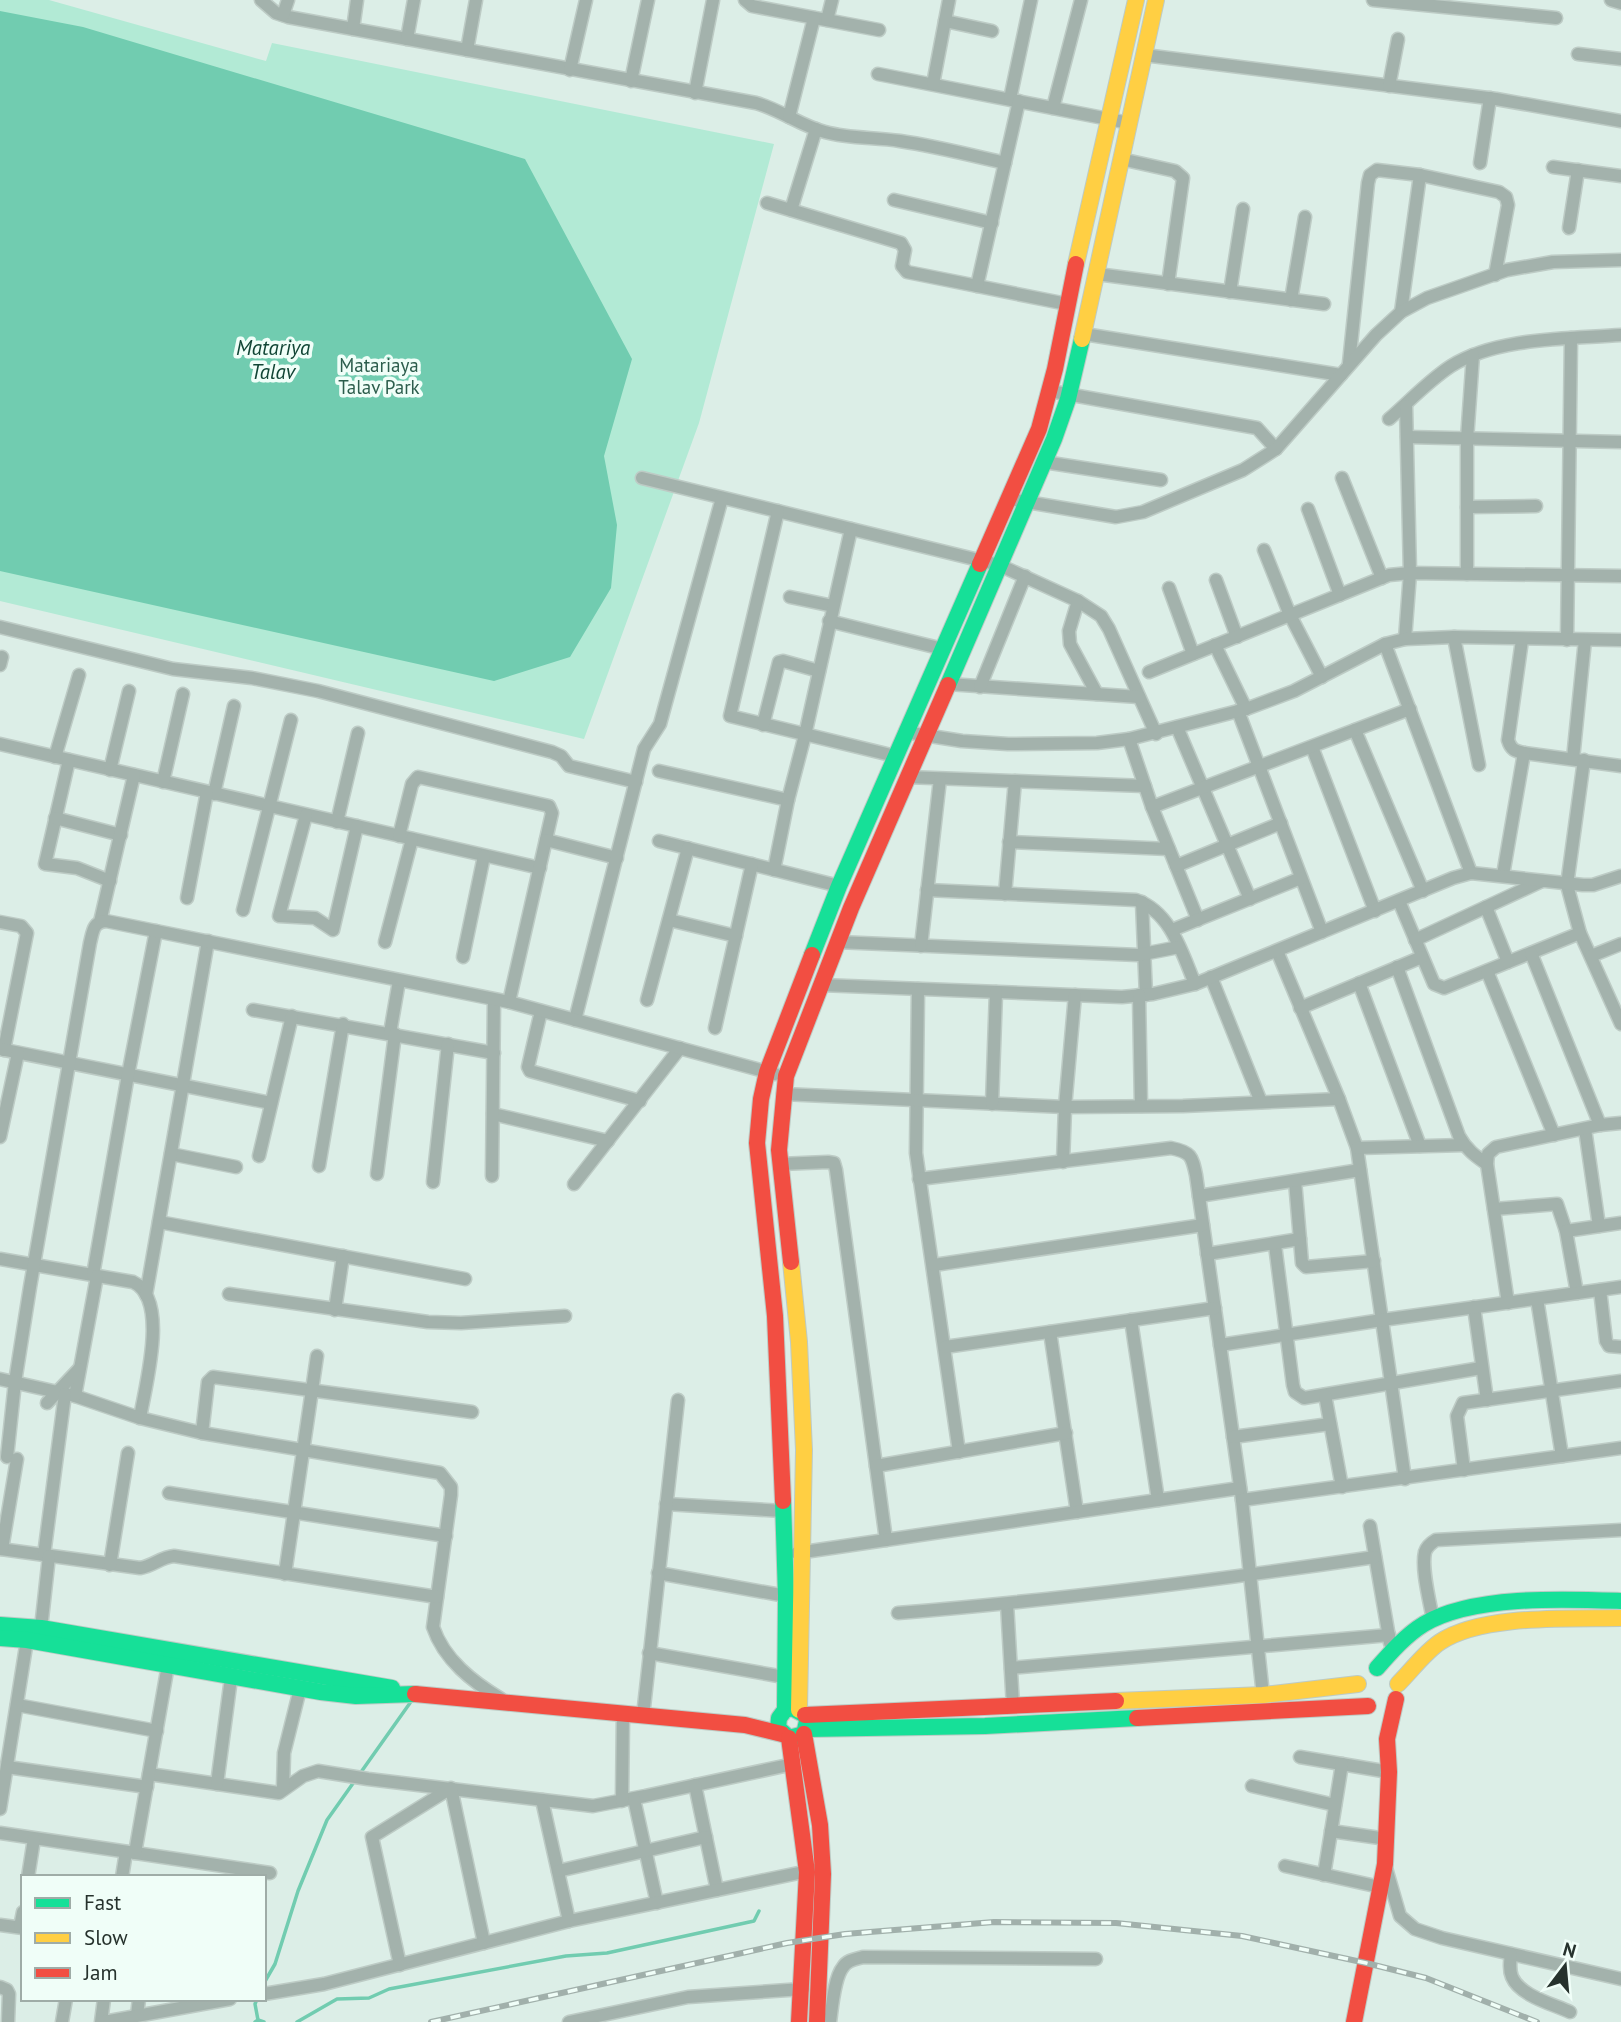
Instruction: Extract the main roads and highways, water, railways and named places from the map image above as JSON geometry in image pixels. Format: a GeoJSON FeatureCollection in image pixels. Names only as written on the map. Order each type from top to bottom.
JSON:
{"type":"FeatureCollection","features":[{"type":"Feature","properties":{"kind":"main road"},"geometry":{"type":"LineString","coordinates":[[808,2020],[803,1989],[820,1825],[785,1677],[786,1596],[775,1316],[757,1143],[761,1098],[767,1072],[839,886],[1039,429],[1050,391],[1135,0]]}},
{"type":"Feature","properties":{"kind":"main road"},"geometry":{"type":"LineString","coordinates":[[808,2020],[815,1870],[793,1764],[803,1552],[804,1450],[799,1342],[780,1164],[779,1135],[786,1076],[837,943],[924,736],[1028,502],[1069,394],[1155,3]]}},
{"type":"Feature","properties":{"kind":"main road"},"geometry":{"type":"LineString","coordinates":[[1387,1739],[1371,1707],[1359,1696],[1358,1684],[1365,1673],[1377,1668],[1413,1632],[1433,1620],[1455,1612],[1491,1605],[1621,1601]]}},
{"type":"Feature","properties":{"kind":"main road"},"geometry":{"type":"LineString","coordinates":[[794,1723],[985,1726],[1386,1707],[1442,1640],[1474,1627],[1621,1618]]}},
{"type":"Feature","properties":{"kind":"main road"},"geometry":{"type":"LineString","coordinates":[[0,1625],[41,1628],[358,1681],[422,1695]]}},
{"type":"Feature","properties":{"kind":"main road"},"geometry":{"type":"LineString","coordinates":[[0,1638],[27,1640],[231,1678],[356,1696],[422,1695],[505,1701],[745,1725],[1013,1706],[1263,1695],[1358,1684]]}},
{"type":"Feature","properties":{"kind":"main road"},"geometry":{"type":"LineString","coordinates":[[1354,2022],[1385,1864],[1389,1772],[1387,1739],[1397,1691],[1389,1671],[1377,1668]]}},
{"type":"Feature","properties":{"kind":"water","name":"Matariya Talav"},"geometry":{"type":"Polygon","coordinates":[[[0,11],[83,27],[525,159],[632,359],[604,456],[617,525],[611,588],[570,657],[494,681],[0,571],[0,11]]]}},
{"type":"Feature","properties":{"kind":"waterway"},"geometry":{"type":"LineString","coordinates":[[266,1980],[275,1964],[298,1891],[327,1820],[410,1703]]}},
{"type":"Feature","properties":{"kind":"waterway"},"geometry":{"type":"LineString","coordinates":[[297,2022],[337,1999],[369,1998],[389,1989],[566,1956],[607,1953],[754,1921],[759,1911]]}},
{"type":"Feature","properties":{"kind":"waterway"},"geometry":{"type":"LineString","coordinates":[[256,2001],[258,2020]]}},
{"type":"Feature","properties":{"kind":"waterway"},"geometry":{"type":"LineString","coordinates":[[255,2022],[264,2022]]}},
{"type":"Feature","properties":{"kind":"railway"},"geometry":{"type":"LineString","coordinates":[[431,2022],[787,1943],[845,1934],[994,1922],[1116,1923],[1242,1936],[1426,1978],[1537,2022]]}},
{"type":"Feature","properties":{"kind":"park label","name":"Matariaya Talav Park"},"geometry":{"type":"Point","coordinates":[379,376]}}]}
